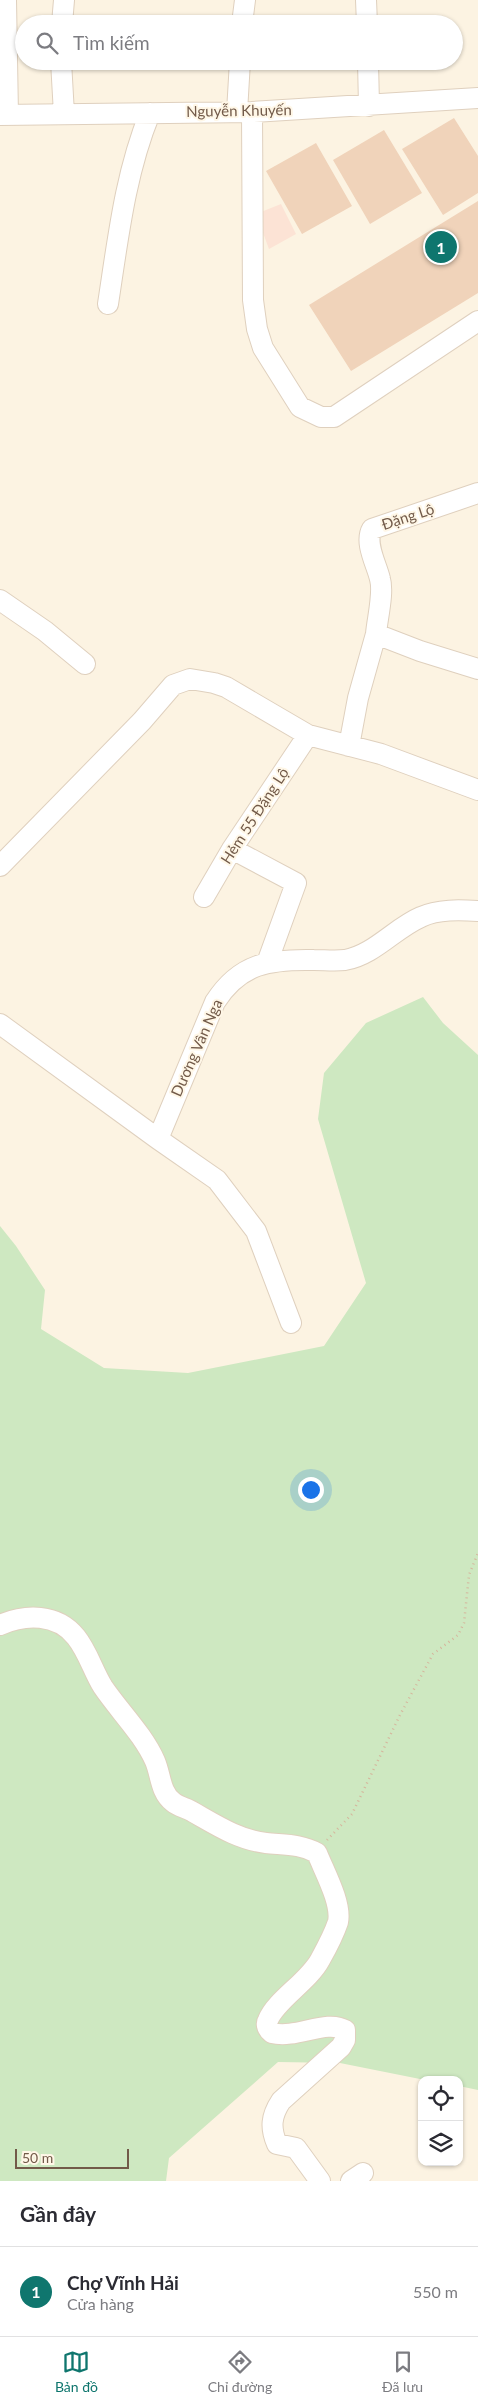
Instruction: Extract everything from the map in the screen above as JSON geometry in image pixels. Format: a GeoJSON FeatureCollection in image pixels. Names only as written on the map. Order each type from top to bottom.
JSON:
{"type":"FeatureCollection","features":[{"type":"Feature","properties":{"kind":"street"},"geometry":{"type":"LineString","coordinates":[[4,115],[6,0]]}},
{"type":"Feature","properties":{"kind":"street"},"geometry":{"type":"LineString","coordinates":[[63,15],[64,0]]}},
{"type":"Feature","properties":{"kind":"street"},"geometry":{"type":"LineString","coordinates":[[243,15],[245,0]]}},
{"type":"Feature","properties":{"kind":"street"},"geometry":{"type":"LineString","coordinates":[[366,0],[367,15]]}},
{"type":"Feature","properties":{"kind":"street"},"geometry":{"type":"LineString","coordinates":[[62,70],[64,114]]}},
{"type":"Feature","properties":{"kind":"street"},"geometry":{"type":"LineString","coordinates":[[241,70],[253,300],[257,329],[263,348],[300,406],[321,417],[334,417],[478,321]]}},
{"type":"Feature","properties":{"kind":"street"},"geometry":{"type":"LineString","coordinates":[[368,70],[368,106]]}},
{"type":"Feature","properties":{"kind":"street","name":"Nguyễn Khuyến"},"geometry":{"type":"LineString","coordinates":[[4,115],[244,112],[478,98]]}},
{"type":"Feature","properties":{"kind":"street"},"geometry":{"type":"LineString","coordinates":[[108,304],[129,178],[141,135],[150,113]]}},
{"type":"Feature","properties":{"kind":"street","name":"Đặng Lộ"},"geometry":{"type":"LineString","coordinates":[[376,634],[381,582],[370,545],[369,534],[372,529],[478,493]]}},
{"type":"Feature","properties":{"kind":"street"},"geometry":{"type":"LineString","coordinates":[[0,600],[45,631],[85,664]]}},
{"type":"Feature","properties":{"kind":"street"},"geometry":{"type":"LineString","coordinates":[[349,746],[358,698],[376,634],[420,652],[478,669]]}},
{"type":"Feature","properties":{"kind":"street"},"geometry":{"type":"LineString","coordinates":[[0,866],[142,721],[173,685],[181,681],[200,680],[226,687],[308,735],[381,754],[478,790]]}},
{"type":"Feature","properties":{"kind":"street","name":"Hẻm 55 Đặng Lộ"},"geometry":{"type":"LineString","coordinates":[[204,898],[232,849],[308,735]]}},
{"type":"Feature","properties":{"kind":"street"},"geometry":{"type":"LineString","coordinates":[[232,849],[296,883],[267,963]]}},
{"type":"Feature","properties":{"kind":"street","name":"Dương Vân Nga"},"geometry":{"type":"LineString","coordinates":[[158,1140],[215,1002],[224,988],[245,971],[267,963],[298,960],[345,960],[363,953],[422,916],[453,911],[478,911]]}},
{"type":"Feature","properties":{"kind":"street"},"geometry":{"type":"LineString","coordinates":[[0,1024],[158,1140],[217,1180],[256,1232],[291,1323]]}},
{"type":"Feature","properties":{"kind":"street"},"geometry":{"type":"LineString","coordinates":[[0,1625],[23,1617],[34,1617],[57,1623],[76,1636],[103,1686],[149,1750],[156,1763],[162,1788],[171,1801],[239,1837],[265,1843],[290,1844],[317,1853],[338,1905],[338,1922],[320,1960],[308,1977],[281,2003],[268,2019],[267,2024],[272,2033],[279,2035],[292,2035],[332,2025],[345,2030],[346,2033],[341,2047],[300,2082],[275,2110],[272,2122],[272,2132],[277,2144],[296,2148],[306,2159],[320,2181]]}},
{"type":"Feature","properties":{"kind":"path"},"geometry":{"type":"LineString","coordinates":[[317,1853],[352,1814],[400,1715],[433,1654],[458,1636],[464,1623],[469,1575],[478,1553]]}},
{"type":"Feature","properties":{"kind":"shaded area"},"geometry":{"type":"Polygon","coordinates":[[[281,204],[296,234],[269,249],[256,214],[281,204]]]}},
{"type":"Feature","properties":{"kind":"green space"},"geometry":{"type":"Polygon","coordinates":[[[423,997],[443,1023],[478,1055],[478,2090],[463,2087],[463,2076],[418,2076],[418,2079],[340,2063],[278,2062],[169,2158],[166,2181],[0,2181],[0,1226],[16,1246],[45,1290],[41,1329],[104,1368],[188,1373],[324,1346],[366,1283],[318,1119],[324,1073],[366,1023],[423,997]]]}},
{"type":"Feature","properties":{"kind":"building"},"geometry":{"type":"Polygon","coordinates":[[[454,118],[478,156],[478,193],[443,215],[402,149],[454,118]]]}},
{"type":"Feature","properties":{"kind":"building"},"geometry":{"type":"Polygon","coordinates":[[[384,130],[422,193],[370,224],[333,160],[384,130]]]}},
{"type":"Feature","properties":{"kind":"building"},"geometry":{"type":"Polygon","coordinates":[[[316,143],[352,206],[302,234],[266,171],[316,143]]]}},
{"type":"Feature","properties":{"kind":"building"},"geometry":{"type":"Polygon","coordinates":[[[478,201],[478,293],[351,371],[309,305],[478,201]]]}},
{"type":"Feature","properties":{"kind":"place","name":"Chợ Vĩnh Hải"},"geometry":{"type":"Point","coordinates":[441,247]}}]}
